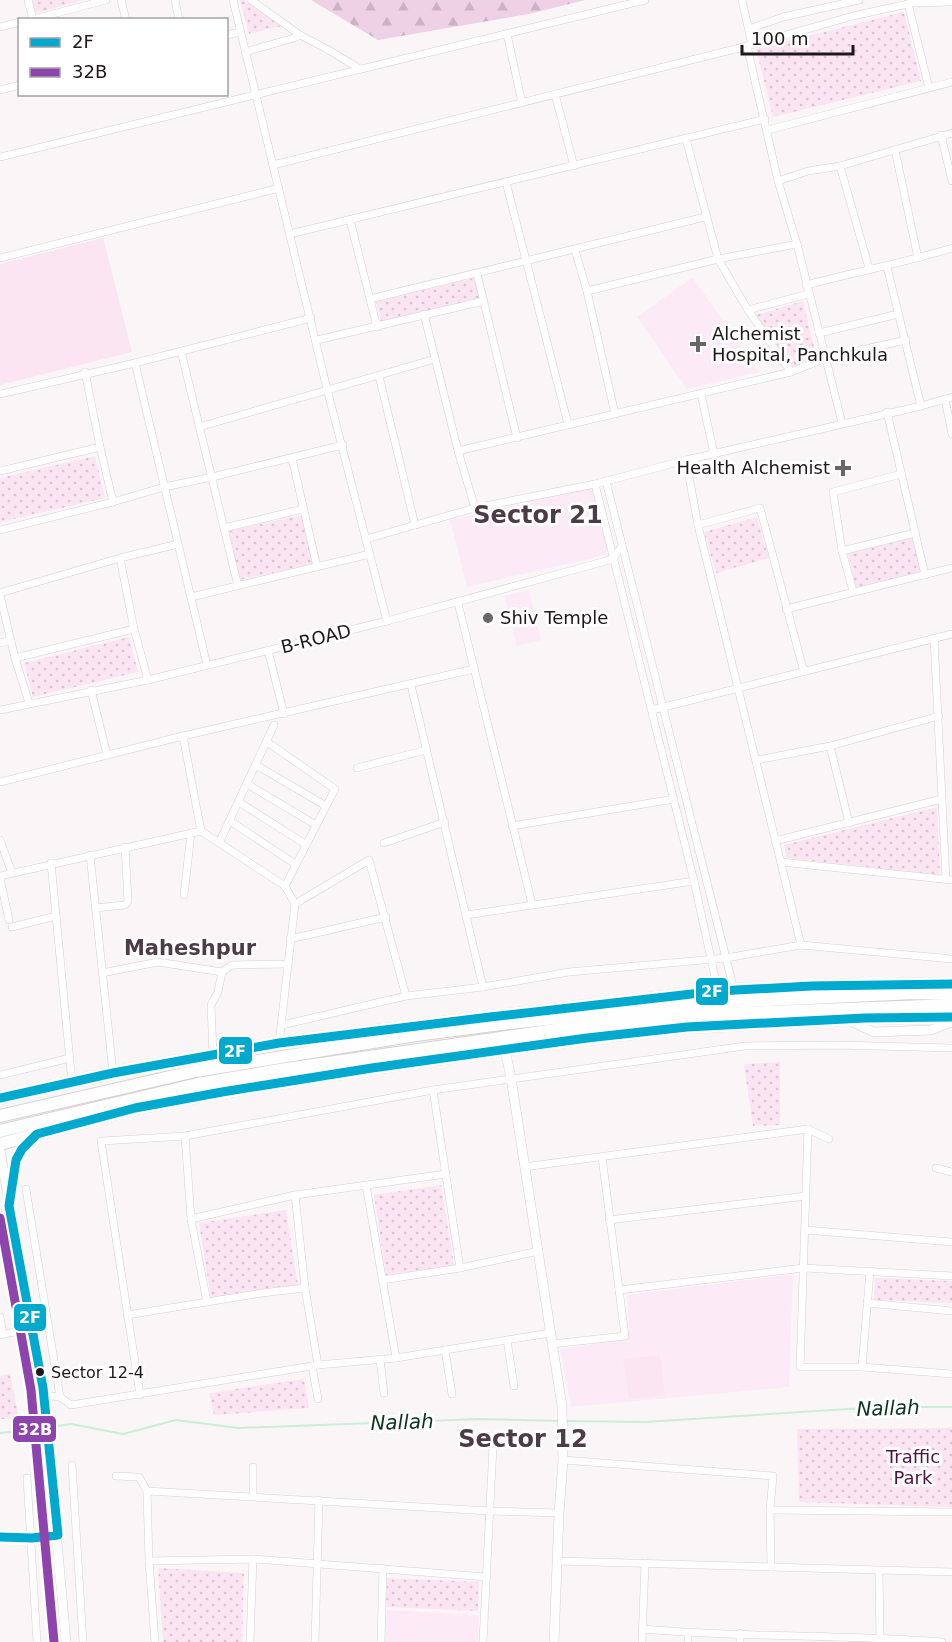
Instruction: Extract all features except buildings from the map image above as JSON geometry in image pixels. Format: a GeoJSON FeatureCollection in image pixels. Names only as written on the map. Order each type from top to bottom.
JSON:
{"type":"FeatureCollection","features":[{"type":"Feature","properties":{"kind":"highway"},"geometry":{"type":"LineString","coordinates":[[0,1116],[196,1071],[445,1027],[718,991],[811,986],[952,984]]}},
{"type":"Feature","properties":{"kind":"highway"},"geometry":{"type":"LineString","coordinates":[[0,1098],[113,1073],[279,1043],[685,1005],[914,993],[952,994]]}},
{"type":"Feature","properties":{"kind":"highway"},"geometry":{"type":"LineString","coordinates":[[1,1131],[198,1084],[450,1051],[505,1050],[687,1027],[952,1005]]}},
{"type":"Feature","properties":{"kind":"highway"},"geometry":{"type":"LineString","coordinates":[[0,1144],[135,1108],[590,1025],[669,1017],[848,1015],[952,1017]]}},
{"type":"Feature","properties":{"kind":"street"},"geometry":{"type":"LineString","coordinates":[[28,0],[32,18]]}},
{"type":"Feature","properties":{"kind":"street"},"geometry":{"type":"LineString","coordinates":[[36,18],[106,0]]}},
{"type":"Feature","properties":{"kind":"street"},"geometry":{"type":"LineString","coordinates":[[121,0],[126,18]]}},
{"type":"Feature","properties":{"kind":"street"},"geometry":{"type":"LineString","coordinates":[[175,0],[179,18]]}},
{"type":"Feature","properties":{"kind":"street"},"geometry":{"type":"LineString","coordinates":[[233,0],[327,389],[387,621]]}},
{"type":"Feature","properties":{"kind":"street"},"geometry":{"type":"LineString","coordinates":[[251,0],[300,35],[360,69]]}},
{"type":"Feature","properties":{"kind":"street"},"geometry":{"type":"LineString","coordinates":[[0,157],[645,0]]}},
{"type":"Feature","properties":{"kind":"street"},"geometry":{"type":"LineString","coordinates":[[742,0],[778,181],[797,244],[842,423]]}},
{"type":"Feature","properties":{"kind":"street"},"geometry":{"type":"LineString","coordinates":[[749,29],[783,17],[859,0]]}},
{"type":"Feature","properties":{"kind":"street"},"geometry":{"type":"LineString","coordinates":[[273,165],[750,45],[853,16],[908,4],[952,2]]}},
{"type":"Feature","properties":{"kind":"street"},"geometry":{"type":"LineString","coordinates":[[908,4],[929,88]]}},
{"type":"Feature","properties":{"kind":"street"},"geometry":{"type":"LineString","coordinates":[[0,27],[18,22]]}},
{"type":"Feature","properties":{"kind":"street"},"geometry":{"type":"LineString","coordinates":[[228,35],[240,32]]}},
{"type":"Feature","properties":{"kind":"street"},"geometry":{"type":"LineString","coordinates":[[507,34],[522,103]]}},
{"type":"Feature","properties":{"kind":"street"},"geometry":{"type":"LineString","coordinates":[[245,52],[300,35]]}},
{"type":"Feature","properties":{"kind":"street"},"geometry":{"type":"LineString","coordinates":[[768,130],[952,82]]}},
{"type":"Feature","properties":{"kind":"street"},"geometry":{"type":"LineString","coordinates":[[0,90],[18,86]]}},
{"type":"Feature","properties":{"kind":"street"},"geometry":{"type":"LineString","coordinates":[[555,94],[574,166]]}},
{"type":"Feature","properties":{"kind":"street"},"geometry":{"type":"LineString","coordinates":[[290,234],[765,119]]}},
{"type":"Feature","properties":{"kind":"street"},"geometry":{"type":"LineString","coordinates":[[778,181],[808,171],[840,166],[952,133]]}},
{"type":"Feature","properties":{"kind":"street"},"geometry":{"type":"LineString","coordinates":[[941,135],[952,181]]}},
{"type":"Feature","properties":{"kind":"street"},"geometry":{"type":"LineString","coordinates":[[686,139],[718,259],[748,310],[791,372]]}},
{"type":"Feature","properties":{"kind":"street"},"geometry":{"type":"LineString","coordinates":[[895,150],[918,258]]}},
{"type":"Feature","properties":{"kind":"street"},"geometry":{"type":"LineString","coordinates":[[840,166],[869,268]]}},
{"type":"Feature","properties":{"kind":"street"},"geometry":{"type":"LineString","coordinates":[[506,182],[568,424]]}},
{"type":"Feature","properties":{"kind":"street"},"geometry":{"type":"LineString","coordinates":[[0,258],[279,188]]}},
{"type":"Feature","properties":{"kind":"street"},"geometry":{"type":"LineString","coordinates":[[370,299],[705,217]]}},
{"type":"Feature","properties":{"kind":"street"},"geometry":{"type":"LineString","coordinates":[[350,220],[377,327]]}},
{"type":"Feature","properties":{"kind":"street"},"geometry":{"type":"LineString","coordinates":[[587,291],[718,259],[797,244]]}},
{"type":"Feature","properties":{"kind":"street"},"geometry":{"type":"LineString","coordinates":[[806,285],[869,268],[887,267],[952,248]]}},
{"type":"Feature","properties":{"kind":"street"},"geometry":{"type":"LineString","coordinates":[[575,250],[587,291],[615,414]]}},
{"type":"Feature","properties":{"kind":"street"},"geometry":{"type":"LineString","coordinates":[[887,267],[921,406]]}},
{"type":"Feature","properties":{"kind":"street"},"geometry":{"type":"LineString","coordinates":[[477,274],[517,438]]}},
{"type":"Feature","properties":{"kind":"street"},"geometry":{"type":"LineString","coordinates":[[748,310],[808,294]]}},
{"type":"Feature","properties":{"kind":"street"},"geometry":{"type":"LineString","coordinates":[[317,340],[484,301]]}},
{"type":"Feature","properties":{"kind":"street"},"geometry":{"type":"LineString","coordinates":[[424,314],[458,451],[475,508]]}},
{"type":"Feature","properties":{"kind":"street"},"geometry":{"type":"LineString","coordinates":[[819,333],[898,314]]}},
{"type":"Feature","properties":{"kind":"street"},"geometry":{"type":"LineString","coordinates":[[0,393],[85,372],[135,363],[311,318]]}},
{"type":"Feature","properties":{"kind":"street"},"geometry":{"type":"LineString","coordinates":[[458,451],[791,372],[826,358],[906,340]]}},
{"type":"Feature","properties":{"kind":"street"},"geometry":{"type":"LineString","coordinates":[[181,351],[238,586]]}},
{"type":"Feature","properties":{"kind":"street"},"geometry":{"type":"LineString","coordinates":[[199,427],[435,359]]}},
{"type":"Feature","properties":{"kind":"street"},"geometry":{"type":"LineString","coordinates":[[135,363],[207,665]]}},
{"type":"Feature","properties":{"kind":"street"},"geometry":{"type":"LineString","coordinates":[[85,372],[113,502]]}},
{"type":"Feature","properties":{"kind":"street"},"geometry":{"type":"LineString","coordinates":[[379,376],[415,525]]}},
{"type":"Feature","properties":{"kind":"street"},"geometry":{"type":"LineString","coordinates":[[700,394],[714,454]]}},
{"type":"Feature","properties":{"kind":"street"},"geometry":{"type":"LineString","coordinates":[[366,538],[475,508],[595,484],[948,398],[952,434]]}},
{"type":"Feature","properties":{"kind":"street"},"geometry":{"type":"LineString","coordinates":[[887,412],[925,575]]}},
{"type":"Feature","properties":{"kind":"street"},"geometry":{"type":"LineString","coordinates":[[0,530],[164,487],[343,445]]}},
{"type":"Feature","properties":{"kind":"street"},"geometry":{"type":"LineString","coordinates":[[0,471],[100,447]]}},
{"type":"Feature","properties":{"kind":"street"},"geometry":{"type":"LineString","coordinates":[[291,458],[317,567]]}},
{"type":"Feature","properties":{"kind":"street"},"geometry":{"type":"LineString","coordinates":[[686,460],[698,525],[801,945]]}},
{"type":"Feature","properties":{"kind":"street"},"geometry":{"type":"LineString","coordinates":[[853,591],[842,551],[833,492],[901,474]]}},
{"type":"Feature","properties":{"kind":"street"},"geometry":{"type":"LineString","coordinates":[[606,481],[734,990]]}},
{"type":"Feature","properties":{"kind":"street"},"geometry":{"type":"LineString","coordinates":[[595,484],[695,883],[718,991]]}},
{"type":"Feature","properties":{"kind":"street"},"geometry":{"type":"LineString","coordinates":[[698,525],[760,508],[804,672]]}},
{"type":"Feature","properties":{"kind":"street"},"geometry":{"type":"LineString","coordinates":[[224,528],[303,509]]}},
{"type":"Feature","properties":{"kind":"street"},"geometry":{"type":"LineString","coordinates":[[842,551],[915,533]]}},
{"type":"Feature","properties":{"kind":"street"},"geometry":{"type":"LineString","coordinates":[[29,704],[15,658],[0,594],[120,558],[178,544]]}},
{"type":"Feature","properties":{"kind":"street"},"geometry":{"type":"LineString","coordinates":[[613,559],[622,546]]}},
{"type":"Feature","properties":{"kind":"street"},"geometry":{"type":"LineString","coordinates":[[191,597],[370,554]]}},
{"type":"Feature","properties":{"kind":"street"},"geometry":{"type":"LineString","coordinates":[[120,558],[134,629],[148,680]]}},
{"type":"Feature","properties":{"kind":"street","name":"B-ROAD"},"geometry":{"type":"LineString","coordinates":[[0,710],[148,680],[268,651],[458,603],[613,559]]}},
{"type":"Feature","properties":{"kind":"street"},"geometry":{"type":"LineString","coordinates":[[786,609],[952,568]]}},
{"type":"Feature","properties":{"kind":"street"},"geometry":{"type":"LineString","coordinates":[[458,603],[532,904]]}},
{"type":"Feature","properties":{"kind":"street"},"geometry":{"type":"LineString","coordinates":[[15,658],[134,629]]}},
{"type":"Feature","properties":{"kind":"street"},"geometry":{"type":"LineString","coordinates":[[652,710],[952,634]]}},
{"type":"Feature","properties":{"kind":"street"},"geometry":{"type":"LineString","coordinates":[[781,862],[949,880],[942,799],[934,638]]}},
{"type":"Feature","properties":{"kind":"street"},"geometry":{"type":"LineString","coordinates":[[0,643],[11,640]]}},
{"type":"Feature","properties":{"kind":"street"},"geometry":{"type":"LineString","coordinates":[[268,651],[284,714]]}},
{"type":"Feature","properties":{"kind":"street"},"geometry":{"type":"LineString","coordinates":[[0,782],[183,736],[474,669]]}},
{"type":"Feature","properties":{"kind":"street"},"geometry":{"type":"LineString","coordinates":[[411,685],[483,987]]}},
{"type":"Feature","properties":{"kind":"street"},"geometry":{"type":"LineString","coordinates":[[91,690],[107,755]]}},
{"type":"Feature","properties":{"kind":"street"},"geometry":{"type":"LineString","coordinates":[[757,760],[830,746],[939,716]]}},
{"type":"Feature","properties":{"kind":"street"},"geometry":{"type":"LineString","coordinates":[[219,843],[274,725]]}},
{"type":"Feature","properties":{"kind":"street"},"geometry":{"type":"LineString","coordinates":[[183,736],[201,831]]}},
{"type":"Feature","properties":{"kind":"street"},"geometry":{"type":"LineString","coordinates":[[267,742],[334,789],[285,886]]}},
{"type":"Feature","properties":{"kind":"street"},"geometry":{"type":"LineString","coordinates":[[830,746],[849,823]]}},
{"type":"Feature","properties":{"kind":"street"},"geometry":{"type":"LineString","coordinates":[[357,768],[426,750]]}},
{"type":"Feature","properties":{"kind":"street"},"geometry":{"type":"LineString","coordinates":[[256,765],[326,806]]}},
{"type":"Feature","properties":{"kind":"street"},"geometry":{"type":"LineString","coordinates":[[247,784],[316,825]]}},
{"type":"Feature","properties":{"kind":"street"},"geometry":{"type":"LineString","coordinates":[[512,826],[674,799]]}},
{"type":"Feature","properties":{"kind":"street"},"geometry":{"type":"LineString","coordinates":[[775,841],[942,799]]}},
{"type":"Feature","properties":{"kind":"street"},"geometry":{"type":"LineString","coordinates":[[239,802],[305,844]]}},
{"type":"Feature","properties":{"kind":"street"},"geometry":{"type":"LineString","coordinates":[[230,822],[295,864]]}},
{"type":"Feature","properties":{"kind":"street"},"geometry":{"type":"LineString","coordinates":[[384,843],[445,822]]}},
{"type":"Feature","properties":{"kind":"street"},"geometry":{"type":"LineString","coordinates":[[56,916],[11,924],[0,877],[51,863],[201,831],[285,886],[295,904],[279,1043]]}},
{"type":"Feature","properties":{"kind":"street"},"geometry":{"type":"LineString","coordinates":[[184,895],[191,833]]}},
{"type":"Feature","properties":{"kind":"street"},"geometry":{"type":"LineString","coordinates":[[0,840],[12,873]]}},
{"type":"Feature","properties":{"kind":"street"},"geometry":{"type":"LineString","coordinates":[[95,908],[125,905],[128,902],[125,847]]}},
{"type":"Feature","properties":{"kind":"street"},"geometry":{"type":"LineString","coordinates":[[90,855],[113,1073]]}},
{"type":"Feature","properties":{"kind":"street"},"geometry":{"type":"LineString","coordinates":[[295,904],[369,860],[406,996]]}},
{"type":"Feature","properties":{"kind":"street"},"geometry":{"type":"LineString","coordinates":[[51,863],[72,1083]]}},
{"type":"Feature","properties":{"kind":"street"},"geometry":{"type":"LineString","coordinates":[[466,915],[532,904],[707,882]]}},
{"type":"Feature","properties":{"kind":"street"},"geometry":{"type":"LineString","coordinates":[[290,939],[386,917]]}},
{"type":"Feature","properties":{"kind":"street"},"geometry":{"type":"LineString","coordinates":[[282,1025],[406,996],[483,987],[569,972],[726,958],[801,945],[952,959]]}},
{"type":"Feature","properties":{"kind":"street"},"geometry":{"type":"LineString","coordinates":[[102,973],[158,962],[222,972]]}},
{"type":"Feature","properties":{"kind":"street"},"geometry":{"type":"LineString","coordinates":[[213,1055],[212,1005],[218,992],[222,972],[232,964],[287,964]]}},
{"type":"Feature","properties":{"kind":"street"},"geometry":{"type":"LineString","coordinates":[[848,1015],[874,1032],[931,1030],[952,1022]]}},
{"type":"Feature","properties":{"kind":"street"},"geometry":{"type":"LineString","coordinates":[[140,1395],[101,1141],[185,1136],[433,1090],[745,1046],[837,1045],[952,1048]]}},
{"type":"Feature","properties":{"kind":"street"},"geometry":{"type":"LineString","coordinates":[[505,1050],[562,1406],[563,1460],[555,1642]]}},
{"type":"Feature","properties":{"kind":"street"},"geometry":{"type":"LineString","coordinates":[[0,1075],[70,1058]]}},
{"type":"Feature","properties":{"kind":"street"},"geometry":{"type":"LineString","coordinates":[[433,1090],[460,1268]]}},
{"type":"Feature","properties":{"kind":"street"},"geometry":{"type":"LineString","coordinates":[[524,1167],[808,1129],[829,1139]]}},
{"type":"Feature","properties":{"kind":"street"},"geometry":{"type":"LineString","coordinates":[[808,1129],[800,1367],[862,1367],[952,1374]]}},
{"type":"Feature","properties":{"kind":"street"},"geometry":{"type":"LineString","coordinates":[[9,1206],[16,1160],[22,1149],[37,1134]]}},
{"type":"Feature","properties":{"kind":"street"},"geometry":{"type":"LineString","coordinates":[[185,1136],[191,1219],[207,1302]]}},
{"type":"Feature","properties":{"kind":"street"},"geometry":{"type":"LineString","coordinates":[[0,1151],[44,1395],[66,1642]]}},
{"type":"Feature","properties":{"kind":"street"},"geometry":{"type":"LineString","coordinates":[[552,1344],[625,1336],[602,1157]]}},
{"type":"Feature","properties":{"kind":"street"},"geometry":{"type":"LineString","coordinates":[[936,1168],[952,1172]]}},
{"type":"Feature","properties":{"kind":"street"},"geometry":{"type":"LineString","coordinates":[[191,1219],[295,1196],[446,1174]]}},
{"type":"Feature","properties":{"kind":"street"},"geometry":{"type":"LineString","coordinates":[[366,1185],[396,1358]]}},
{"type":"Feature","properties":{"kind":"street"},"geometry":{"type":"LineString","coordinates":[[27,1189],[60,1397]]}},
{"type":"Feature","properties":{"kind":"street"},"geometry":{"type":"LineString","coordinates":[[295,1196],[318,1399]]}},
{"type":"Feature","properties":{"kind":"street"},"geometry":{"type":"LineString","coordinates":[[609,1220],[806,1196]]}},
{"type":"Feature","properties":{"kind":"street"},"geometry":{"type":"LineString","coordinates":[[805,1230],[952,1242]]}},
{"type":"Feature","properties":{"kind":"street"},"geometry":{"type":"LineString","coordinates":[[0,1231],[34,1416],[46,1536],[52,1642]]}},
{"type":"Feature","properties":{"kind":"street"},"geometry":{"type":"LineString","coordinates":[[382,1280],[460,1268],[539,1251]]}},
{"type":"Feature","properties":{"kind":"street"},"geometry":{"type":"LineString","coordinates":[[619,1290],[804,1268],[952,1276]]}},
{"type":"Feature","properties":{"kind":"street"},"geometry":{"type":"LineString","coordinates":[[862,1367],[870,1271]]}},
{"type":"Feature","properties":{"kind":"street"},"geometry":{"type":"LineString","coordinates":[[127,1315],[305,1288]]}},
{"type":"Feature","properties":{"kind":"street"},"geometry":{"type":"LineString","coordinates":[[867,1303],[952,1311]]}},
{"type":"Feature","properties":{"kind":"street"},"geometry":{"type":"LineString","coordinates":[[0,1317],[2,1334],[32,1328]]}},
{"type":"Feature","properties":{"kind":"street"},"geometry":{"type":"LineString","coordinates":[[44,1395],[60,1397],[70,1405],[315,1365],[396,1358],[550,1333]]}},
{"type":"Feature","properties":{"kind":"street"},"geometry":{"type":"LineString","coordinates":[[507,1340],[514,1386]]}},
{"type":"Feature","properties":{"kind":"street"},"geometry":{"type":"LineString","coordinates":[[445,1350],[452,1394]]}},
{"type":"Feature","properties":{"kind":"street"},"geometry":{"type":"LineString","coordinates":[[380,1359],[384,1393]]}},
{"type":"Feature","properties":{"kind":"street"},"geometry":{"type":"LineString","coordinates":[[483,1642],[493,1447]]}},
{"type":"Feature","properties":{"kind":"street"},"geometry":{"type":"LineString","coordinates":[[563,1460],[773,1476],[770,1510],[771,1567]]}},
{"type":"Feature","properties":{"kind":"street"},"geometry":{"type":"LineString","coordinates":[[72,1465],[82,1642]]}},
{"type":"Feature","properties":{"kind":"street"},"geometry":{"type":"LineString","coordinates":[[253,1467],[253,1496]]}},
{"type":"Feature","properties":{"kind":"street"},"geometry":{"type":"LineString","coordinates":[[116,1476],[139,1477],[147,1491],[155,1642]]}},
{"type":"Feature","properties":{"kind":"street"},"geometry":{"type":"LineString","coordinates":[[27,1478],[37,1642]]}},
{"type":"Feature","properties":{"kind":"street"},"geometry":{"type":"LineString","coordinates":[[147,1491],[490,1511],[559,1512]]}},
{"type":"Feature","properties":{"kind":"street"},"geometry":{"type":"LineString","coordinates":[[315,1642],[320,1500]]}},
{"type":"Feature","properties":{"kind":"street"},"geometry":{"type":"LineString","coordinates":[[770,1510],[952,1512]]}},
{"type":"Feature","properties":{"kind":"street"},"geometry":{"type":"LineString","coordinates":[[0,1537],[32,1538],[58,1535]]}},
{"type":"Feature","properties":{"kind":"street"},"geometry":{"type":"LineString","coordinates":[[149,1561],[253,1558],[487,1577]]}},
{"type":"Feature","properties":{"kind":"street"},"geometry":{"type":"LineString","coordinates":[[250,1642],[253,1558]]}},
{"type":"Feature","properties":{"kind":"street"},"geometry":{"type":"LineString","coordinates":[[557,1561],[952,1572]]}},
{"type":"Feature","properties":{"kind":"street"},"geometry":{"type":"LineString","coordinates":[[642,1642],[645,1563]]}},
{"type":"Feature","properties":{"kind":"street"},"geometry":{"type":"LineString","coordinates":[[381,1642],[383,1568]]}},
{"type":"Feature","properties":{"kind":"street"},"geometry":{"type":"LineString","coordinates":[[879,1571],[880,1639]]}},
{"type":"Feature","properties":{"kind":"street"},"geometry":{"type":"LineString","coordinates":[[643,1629],[688,1633],[740,1633],[942,1642]]}},
{"type":"Feature","properties":{"kind":"street"},"geometry":{"type":"LineString","coordinates":[[688,1633],[688,1642]]}},
{"type":"Feature","properties":{"kind":"street"},"geometry":{"type":"LineString","coordinates":[[740,1633],[740,1642]]}},
{"type":"Feature","properties":{"kind":"shaded area","name":"Alchemist Hospital, Panchkula"},"geometry":{"type":"Polygon","coordinates":[[[693,277],[759,372],[687,389],[637,317],[693,277]]]}},
{"type":"Feature","properties":{"kind":"shaded area"},"geometry":{"type":"Polygon","coordinates":[[[593,487],[608,549],[605,555],[467,587],[450,520],[593,487]]]}},
{"type":"Feature","properties":{"kind":"shaded area"},"geometry":{"type":"Polygon","coordinates":[[[529,590],[541,640],[517,646],[504,596],[529,590]]]}},
{"type":"Feature","properties":{"kind":"shaded area"},"geometry":{"type":"Polygon","coordinates":[[[793,1274],[789,1387],[571,1407],[560,1349],[629,1339],[627,1295],[793,1274]]]}},
{"type":"Feature","properties":{"kind":"shaded area"},"geometry":{"type":"Polygon","coordinates":[[[386,1610],[479,1615],[478,1642],[385,1642],[386,1610]]]}},
{"type":"Feature","properties":{"kind":"green space"},"geometry":{"type":"Polygon","coordinates":[[[32,0],[83,0],[36,13],[32,0]]]}},
{"type":"Feature","properties":{"kind":"green space"},"geometry":{"type":"Polygon","coordinates":[[[240,0],[244,0],[282,26],[249,34],[240,0]]]}},
{"type":"Feature","properties":{"kind":"green space"},"geometry":{"type":"Polygon","coordinates":[[[311,0],[585,0],[529,14],[378,40],[311,0]]]}},
{"type":"Feature","properties":{"kind":"green space"},"geometry":{"type":"Polygon","coordinates":[[[904,12],[921,81],[773,117],[756,49],[904,12]]]}},
{"type":"Feature","properties":{"kind":"green space"},"geometry":{"type":"Polygon","coordinates":[[[103,238],[132,352],[0,385],[0,264],[103,238]]]}},
{"type":"Feature","properties":{"kind":"green space"},"geometry":{"type":"Polygon","coordinates":[[[474,278],[479,298],[381,322],[376,302],[474,278]]]}},
{"type":"Feature","properties":{"kind":"green space"},"geometry":{"type":"Polygon","coordinates":[[[803,301],[817,360],[792,367],[756,315],[803,301]]]}},
{"type":"Feature","properties":{"kind":"green space"},"geometry":{"type":"Polygon","coordinates":[[[95,456],[105,498],[0,522],[0,478],[95,456]]]}},
{"type":"Feature","properties":{"kind":"green space"},"geometry":{"type":"Polygon","coordinates":[[[302,515],[313,564],[240,580],[229,531],[302,515]]]}},
{"type":"Feature","properties":{"kind":"green space"},"geometry":{"type":"Polygon","coordinates":[[[757,517],[769,558],[716,573],[704,532],[757,517]]]}},
{"type":"Feature","properties":{"kind":"green space"},"geometry":{"type":"Polygon","coordinates":[[[913,537],[922,571],[856,588],[848,554],[913,537]]]}},
{"type":"Feature","properties":{"kind":"green space"},"geometry":{"type":"Polygon","coordinates":[[[129,637],[138,672],[33,697],[24,663],[129,637]]]}},
{"type":"Feature","properties":{"kind":"green space"},"geometry":{"type":"Polygon","coordinates":[[[937,807],[940,875],[787,858],[784,845],[937,807]]]}},
{"type":"Feature","properties":{"kind":"green space"},"geometry":{"type":"Polygon","coordinates":[[[780,1062],[780,1125],[753,1126],[744,1064],[780,1062]]]}},
{"type":"Feature","properties":{"kind":"green space"},"geometry":{"type":"Polygon","coordinates":[[[441,1185],[454,1265],[386,1275],[374,1195],[441,1185]]]}},
{"type":"Feature","properties":{"kind":"green space"},"geometry":{"type":"Polygon","coordinates":[[[286,1210],[298,1285],[211,1299],[199,1223],[286,1210]]]}},
{"type":"Feature","properties":{"kind":"green space"},"geometry":{"type":"Polygon","coordinates":[[[875,1278],[952,1281],[952,1303],[874,1300],[875,1278]]]}},
{"type":"Feature","properties":{"kind":"green space"},"geometry":{"type":"Polygon","coordinates":[[[660,1355],[665,1395],[629,1399],[623,1359],[660,1355]]]}},
{"type":"Feature","properties":{"kind":"green space"},"geometry":{"type":"Polygon","coordinates":[[[10,1374],[19,1419],[0,1419],[0,1376],[10,1374]]]}},
{"type":"Feature","properties":{"kind":"green space"},"geometry":{"type":"Polygon","coordinates":[[[304,1379],[309,1408],[214,1415],[209,1393],[304,1379]]]}},
{"type":"Feature","properties":{"kind":"green space","name":"Traffic Park"},"geometry":{"type":"Polygon","coordinates":[[[952,1428],[952,1507],[799,1502],[797,1429],[952,1428]]]}},
{"type":"Feature","properties":{"kind":"green space"},"geometry":{"type":"Polygon","coordinates":[[[158,1568],[244,1573],[242,1642],[163,1642],[158,1568]]]}},
{"type":"Feature","properties":{"kind":"green space"},"geometry":{"type":"Polygon","coordinates":[[[387,1578],[479,1582],[478,1611],[386,1607],[387,1578]]]}},
{"type":"Feature","properties":{"kind":"waterway","name":"Nallah"},"geometry":{"type":"LineString","coordinates":[[566,1421],[645,1422],[881,1407],[952,1407]]}},
{"type":"Feature","properties":{"kind":"waterway","name":"Nallah"},"geometry":{"type":"LineString","coordinates":[[50,1427],[71,1424],[123,1434],[176,1420],[238,1428],[481,1419],[560,1421]]}},
{"type":"Feature","properties":{"kind":"waterway","name":"Nallah"},"geometry":{"type":"LineString","coordinates":[[0,1433],[33,1430]]}},
{"type":"Feature","properties":{"kind":"transit line","name":"2F"},"geometry":{"type":"LineString","coordinates":[[0,1098],[113,1073],[279,1043],[490,1017],[718,991],[811,986],[952,984]]}},
{"type":"Feature","properties":{"kind":"transit line","name":"2F"},"geometry":{"type":"LineString","coordinates":[[0,1537],[32,1538],[58,1535],[43,1388],[9,1206],[16,1160],[22,1149],[37,1134],[135,1108],[222,1092],[587,1038],[687,1027],[865,1018],[952,1017]]}},
{"type":"Feature","properties":{"kind":"transit line","name":"32B"},"geometry":{"type":"LineString","coordinates":[[0,1218],[31,1390],[54,1642]]}},
{"type":"Feature","properties":{"kind":"place","name":"Alchemist Hospital, Panchkula"},"geometry":{"type":"Point","coordinates":[698,344]}},
{"type":"Feature","properties":{"kind":"place","name":"Health Alchemist"},"geometry":{"type":"Point","coordinates":[843,468]}},
{"type":"Feature","properties":{"kind":"place","name":"Shiv Temple"},"geometry":{"type":"Point","coordinates":[488,618]}},
{"type":"Feature","properties":{"kind":"place","name":"Sector 12-4"},"geometry":{"type":"Point","coordinates":[40,1372]}},
{"type":"Feature","properties":{"kind":"district","name":"Sector 21"},"geometry":{"type":"Point","coordinates":[538,515]}},
{"type":"Feature","properties":{"kind":"district","name":"Maheshpur"},"geometry":{"type":"Point","coordinates":[190,948]}},
{"type":"Feature","properties":{"kind":"district","name":"Sector 12"},"geometry":{"type":"Point","coordinates":[523,1439]}}]}
